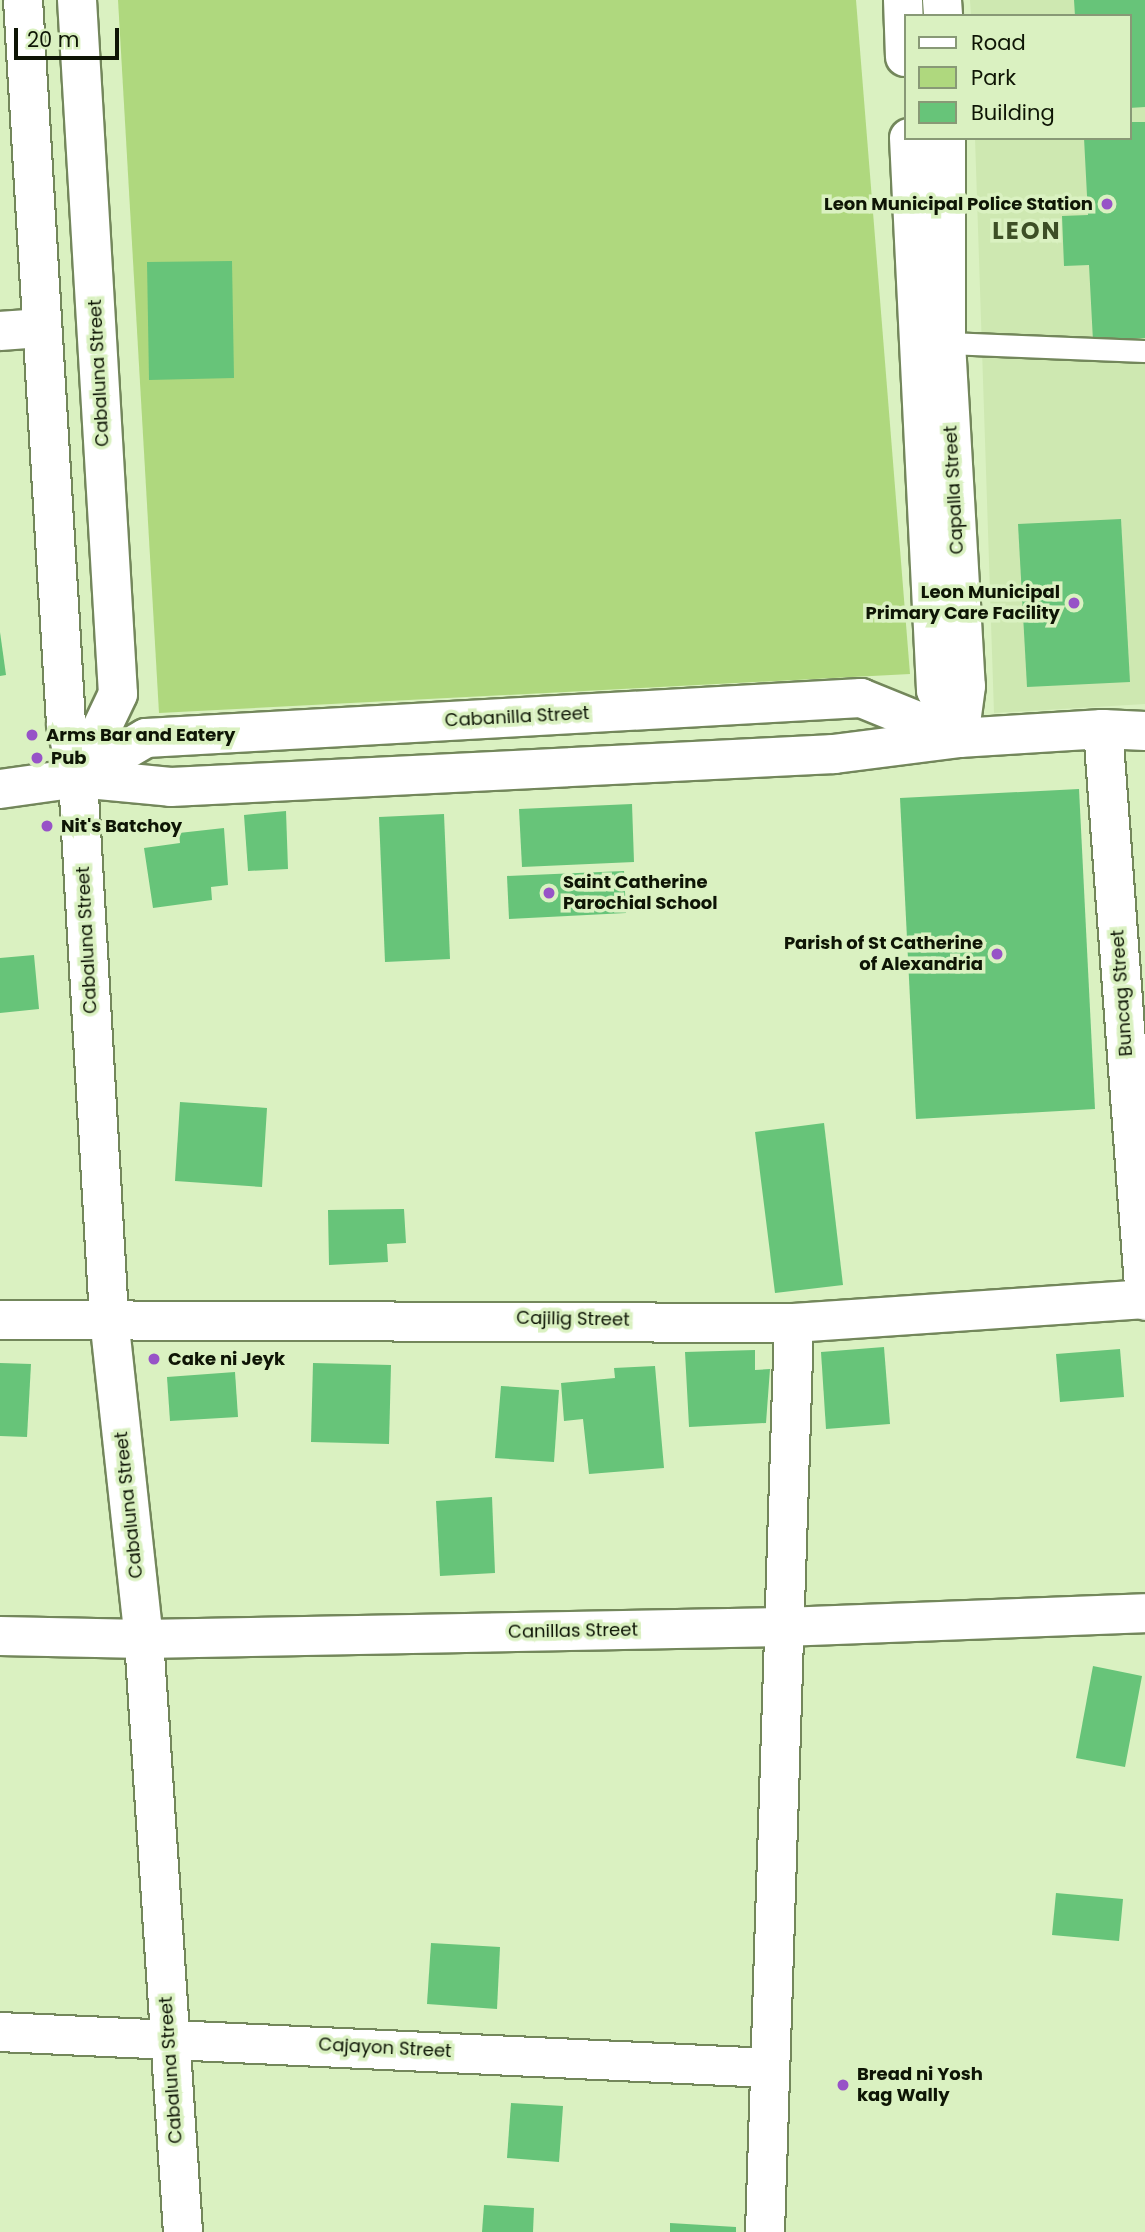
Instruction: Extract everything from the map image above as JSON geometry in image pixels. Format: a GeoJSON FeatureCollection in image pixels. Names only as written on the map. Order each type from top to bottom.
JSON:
{"type":"FeatureCollection","features":[{"type":"Feature","properties":{"kind":"street","name":"Cabaluna Street"},"geometry":{"type":"LineString","coordinates":[[23,0],[66,724],[78,778],[109,1318],[144,1639],[168,2038],[183,2232]]}},
{"type":"Feature","properties":{"kind":"street","name":"Cabaluna Street"},"geometry":{"type":"LineString","coordinates":[[77,0],[118,694],[78,778]]}},
{"type":"Feature","properties":{"kind":"street"},"geometry":{"type":"LineString","coordinates":[[902,0],[904,38]]}},
{"type":"Feature","properties":{"kind":"street","name":"Capalla Street"},"geometry":{"type":"LineString","coordinates":[[909,140],[936,690],[959,738]]}},
{"type":"Feature","properties":{"kind":"street","name":"Capalla Street"},"geometry":{"type":"LineString","coordinates":[[946,140],[946,343],[965,686],[959,738]]}},
{"type":"Feature","properties":{"kind":"street"},"geometry":{"type":"LineString","coordinates":[[0,331],[42,328]]}},
{"type":"Feature","properties":{"kind":"street","name":"Cabanilla Street"},"geometry":{"type":"LineString","coordinates":[[78,778],[146,738],[861,698],[959,738]]}},
{"type":"Feature","properties":{"kind":"street","name":"Cabanilla Street"},"geometry":{"type":"LineString","coordinates":[[0,789],[78,778],[199,786],[834,754],[959,738],[1103,729],[1145,730]]}},
{"type":"Feature","properties":{"kind":"street","name":"Buncag Street"},"geometry":{"type":"LineString","coordinates":[[1103,729],[1145,1299]]}},
{"type":"Feature","properties":{"kind":"street","name":"Cajilig Street"},"geometry":{"type":"LineString","coordinates":[[0,1320],[109,1318],[794,1323],[1145,1299]]}},
{"type":"Feature","properties":{"kind":"street"},"geometry":{"type":"LineString","coordinates":[[765,2232],[794,1323]]}},
{"type":"Feature","properties":{"kind":"street","name":"Canillas Street"},"geometry":{"type":"LineString","coordinates":[[0,1636],[144,1639],[783,1627],[1145,1613]]}},
{"type":"Feature","properties":{"kind":"street","name":"Cajayon Street"},"geometry":{"type":"LineString","coordinates":[[0,2032],[770,2068]]}},
{"type":"Feature","properties":{"kind":"lane"},"geometry":{"type":"LineString","coordinates":[[946,343],[1145,351]]}},
{"type":"Feature","properties":{"kind":"shaded area"},"geometry":{"type":"Polygon","coordinates":[[[970,0],[1145,0],[1145,704],[994,713],[975,140],[1131,140],[1131,14],[971,14],[970,0]]]}},
{"type":"Feature","properties":{"kind":"green space"},"geometry":{"type":"Polygon","coordinates":[[[118,0],[856,0],[910,674],[159,713],[118,0]]]}},
{"type":"Feature","properties":{"kind":"building"},"geometry":{"type":"Polygon","coordinates":[[[1074,0],[1145,0],[1145,107],[1131,108],[1131,14],[1075,14],[1074,0]]]}},
{"type":"Feature","properties":{"kind":"building"},"geometry":{"type":"Polygon","coordinates":[[[1131,122],[1145,122],[1145,338],[1093,341],[1089,265],[1064,266],[1062,216],[1088,215],[1084,140],[1131,140],[1131,122]]]}},
{"type":"Feature","properties":{"kind":"building"},"geometry":{"type":"Polygon","coordinates":[[[232,261],[234,378],[149,380],[147,262],[232,261]]]}},
{"type":"Feature","properties":{"kind":"building","name":"Leon Municipal Primary Care Facility"},"geometry":{"type":"Polygon","coordinates":[[[1121,519],[1130,682],[1027,687],[1018,524],[1121,519]]]}},
{"type":"Feature","properties":{"kind":"building"},"geometry":{"type":"Polygon","coordinates":[[[0,632],[6,675],[0,676],[0,632]]]}},
{"type":"Feature","properties":{"kind":"building","name":"Parish of St Catherine of Alexandria"},"geometry":{"type":"Polygon","coordinates":[[[1079,789],[1095,1109],[916,1119],[900,798],[1079,789]]]}},
{"type":"Feature","properties":{"kind":"building"},"geometry":{"type":"Polygon","coordinates":[[[632,804],[634,862],[522,867],[519,809],[632,804]]]}},
{"type":"Feature","properties":{"kind":"building"},"geometry":{"type":"Polygon","coordinates":[[[286,811],[288,869],[248,871],[244,815],[286,811]]]}},
{"type":"Feature","properties":{"kind":"building"},"geometry":{"type":"Polygon","coordinates":[[[444,814],[450,959],[385,962],[379,817],[444,814]]]}},
{"type":"Feature","properties":{"kind":"building"},"geometry":{"type":"Polygon","coordinates":[[[224,828],[228,885],[211,887],[212,900],[153,908],[144,848],[180,843],[179,833],[224,828]]]}},
{"type":"Feature","properties":{"kind":"building"},"geometry":{"type":"Polygon","coordinates":[[[624,871],[626,913],[509,919],[507,876],[624,871]]]}},
{"type":"Feature","properties":{"kind":"building"},"geometry":{"type":"Polygon","coordinates":[[[34,955],[39,1009],[0,1013],[0,958],[34,955]]]}},
{"type":"Feature","properties":{"kind":"building"},"geometry":{"type":"Polygon","coordinates":[[[180,1102],[267,1108],[262,1187],[175,1181],[180,1102]]]}},
{"type":"Feature","properties":{"kind":"building"},"geometry":{"type":"Polygon","coordinates":[[[824,1123],[843,1285],[775,1293],[755,1132],[824,1123]]]}},
{"type":"Feature","properties":{"kind":"building"},"geometry":{"type":"Polygon","coordinates":[[[404,1209],[406,1243],[387,1244],[388,1262],[329,1265],[328,1210],[404,1209]]]}},
{"type":"Feature","properties":{"kind":"building"},"geometry":{"type":"Polygon","coordinates":[[[884,1347],[890,1424],[826,1429],[821,1352],[884,1347]]]}},
{"type":"Feature","properties":{"kind":"building"},"geometry":{"type":"Polygon","coordinates":[[[1120,1349],[1124,1397],[1060,1402],[1056,1354],[1120,1349]]]}},
{"type":"Feature","properties":{"kind":"building"},"geometry":{"type":"Polygon","coordinates":[[[755,1350],[755,1370],[770,1369],[766,1423],[689,1427],[685,1352],[755,1350]]]}},
{"type":"Feature","properties":{"kind":"building"},"geometry":{"type":"Polygon","coordinates":[[[0,1363],[31,1364],[27,1437],[0,1436],[0,1363]]]}},
{"type":"Feature","properties":{"kind":"building"},"geometry":{"type":"Polygon","coordinates":[[[313,1363],[391,1365],[389,1444],[311,1442],[313,1363]]]}},
{"type":"Feature","properties":{"kind":"building"},"geometry":{"type":"Polygon","coordinates":[[[655,1366],[664,1468],[589,1474],[583,1419],[564,1421],[561,1383],[615,1378],[614,1368],[655,1366]]]}},
{"type":"Feature","properties":{"kind":"building"},"geometry":{"type":"Polygon","coordinates":[[[235,1372],[238,1417],[170,1421],[167,1377],[235,1372]]]}},
{"type":"Feature","properties":{"kind":"building"},"geometry":{"type":"Polygon","coordinates":[[[501,1386],[559,1390],[554,1462],[495,1458],[501,1386]]]}},
{"type":"Feature","properties":{"kind":"building"},"geometry":{"type":"Polygon","coordinates":[[[492,1497],[495,1573],[440,1576],[436,1501],[492,1497]]]}},
{"type":"Feature","properties":{"kind":"building"},"geometry":{"type":"Polygon","coordinates":[[[1093,1666],[1142,1676],[1125,1767],[1076,1758],[1093,1666]]]}},
{"type":"Feature","properties":{"kind":"building"},"geometry":{"type":"Polygon","coordinates":[[[1056,1893],[1123,1899],[1119,1941],[1052,1935],[1056,1893]]]}},
{"type":"Feature","properties":{"kind":"building"},"geometry":{"type":"Polygon","coordinates":[[[431,1943],[500,1947],[497,2009],[427,2004],[431,1943]]]}},
{"type":"Feature","properties":{"kind":"building"},"geometry":{"type":"Polygon","coordinates":[[[511,2103],[563,2106],[559,2162],[507,2158],[511,2103]]]}},
{"type":"Feature","properties":{"kind":"building"},"geometry":{"type":"Polygon","coordinates":[[[484,2205],[534,2208],[533,2232],[482,2232],[484,2205]]]}},
{"type":"Feature","properties":{"kind":"building"},"geometry":{"type":"Polygon","coordinates":[[[670,2223],[736,2227],[736,2232],[670,2232],[670,2223]]]}},
{"type":"Feature","properties":{"kind":"place","name":"Leon Municipal Police Station"},"geometry":{"type":"Point","coordinates":[1107,204]}},
{"type":"Feature","properties":{"kind":"place","name":"Leon Municipal Primary Care Facility"},"geometry":{"type":"Point","coordinates":[1074,603]}},
{"type":"Feature","properties":{"kind":"place","name":"Arms Bar and Eatery"},"geometry":{"type":"Point","coordinates":[32,735]}},
{"type":"Feature","properties":{"kind":"place","name":"Pub"},"geometry":{"type":"Point","coordinates":[37,758]}},
{"type":"Feature","properties":{"kind":"place","name":"Nit's Batchoy"},"geometry":{"type":"Point","coordinates":[47,826]}},
{"type":"Feature","properties":{"kind":"place","name":"Saint Catherine Parochial School"},"geometry":{"type":"Point","coordinates":[549,893]}},
{"type":"Feature","properties":{"kind":"place","name":"Parish of St Catherine of Alexandria"},"geometry":{"type":"Point","coordinates":[997,954]}},
{"type":"Feature","properties":{"kind":"place","name":"Cake ni Jeyk"},"geometry":{"type":"Point","coordinates":[154,1359]}},
{"type":"Feature","properties":{"kind":"place","name":"Bread ni Yosh kag Wally"},"geometry":{"type":"Point","coordinates":[843,2085]}},
{"type":"Feature","properties":{"kind":"district","name":"LEON"},"geometry":{"type":"Point","coordinates":[1027,231]}}]}
